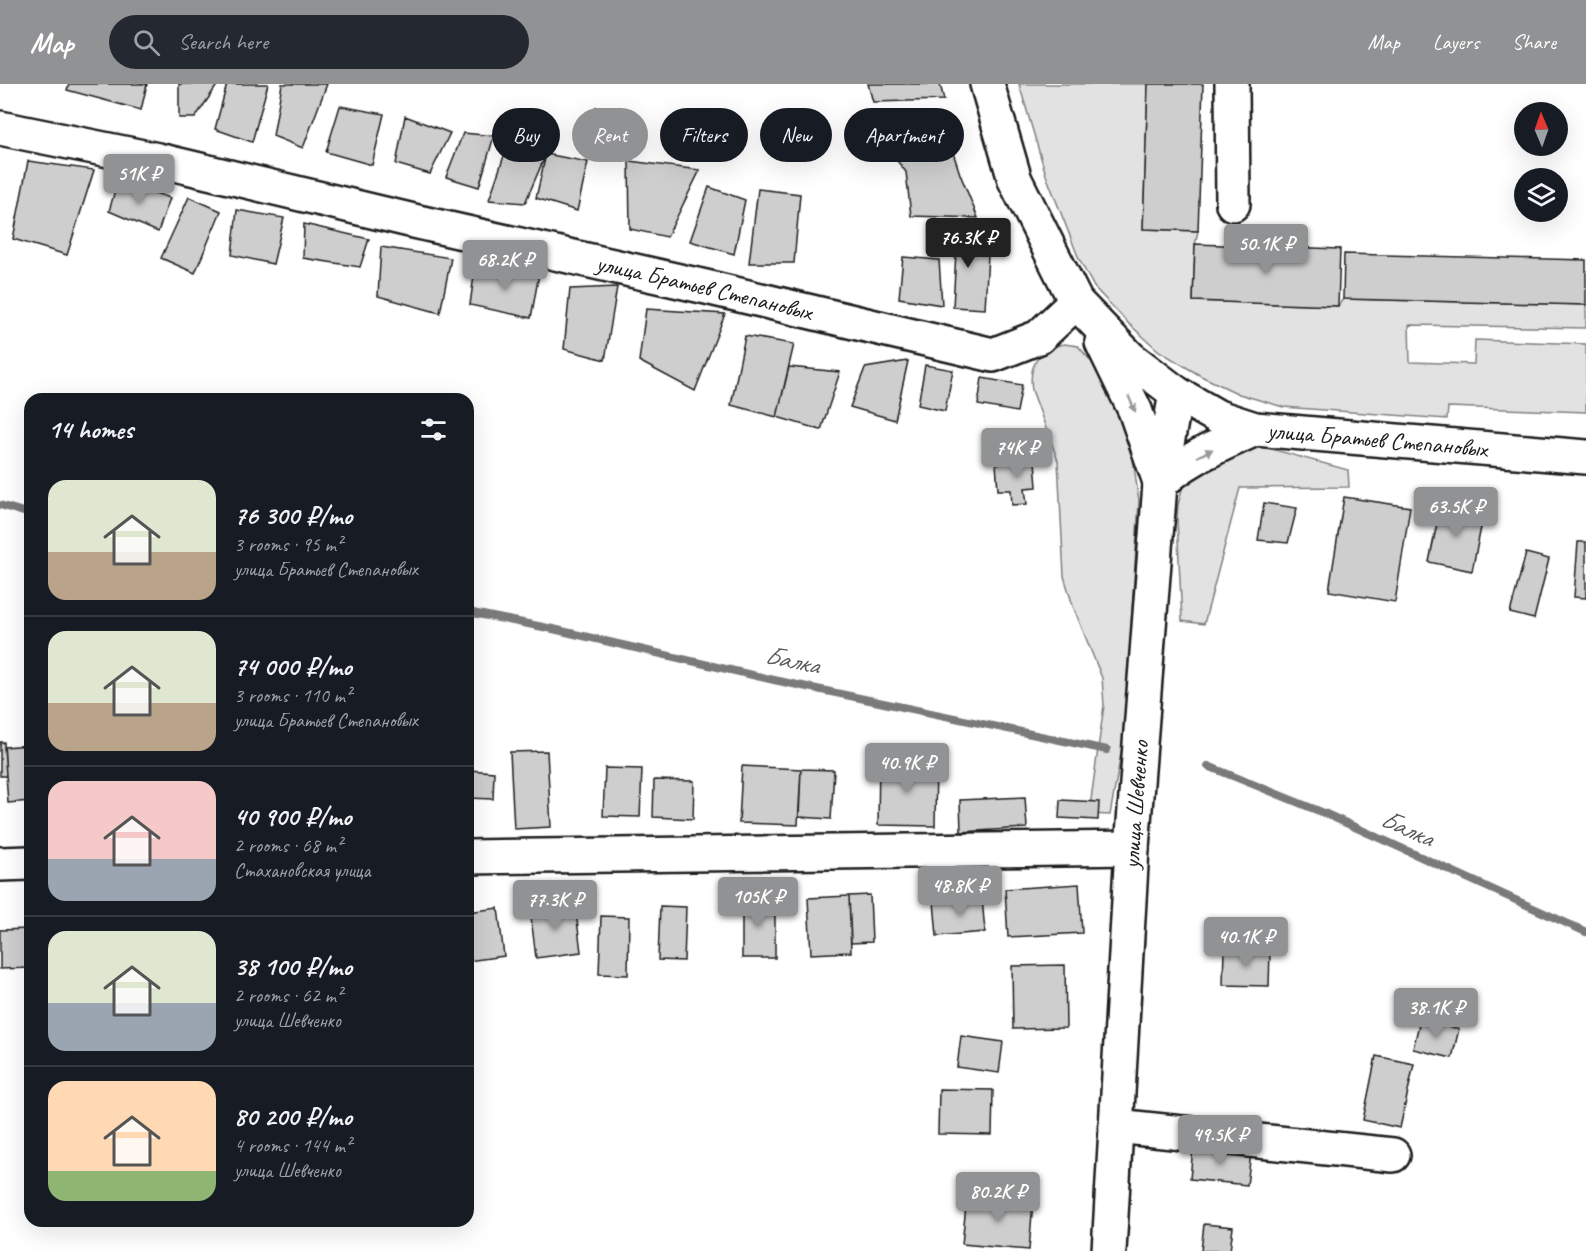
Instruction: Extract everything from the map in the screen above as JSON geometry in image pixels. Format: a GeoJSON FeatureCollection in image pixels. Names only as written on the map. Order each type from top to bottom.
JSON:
{"type":"FeatureCollection","features":[{"type":"Feature","properties":{"kind":"street","name":"улица Шевченко"},"geometry":{"type":"LineString","coordinates":[[987,84],[1015,180],[1128,393],[1160,484]]}},
{"type":"Feature","properties":{"kind":"street"},"geometry":{"type":"LineString","coordinates":[[1232,84],[1233,204]]}},
{"type":"Feature","properties":{"kind":"street","name":"улица Братьев Степановых"},"geometry":{"type":"LineString","coordinates":[[0,128],[158,160],[993,355],[1039,337],[1082,308],[1130,358],[1176,393],[1218,417],[1255,429],[1586,457]]}},
{"type":"Feature","properties":{"kind":"street","name":"улица Шевченко"},"geometry":{"type":"LineString","coordinates":[[1109,1251],[1132,848],[1160,484],[1176,393]]}},
{"type":"Feature","properties":{"kind":"street"},"geometry":{"type":"LineString","coordinates":[[1160,484],[1176,469],[1194,458],[1255,429]]}},
{"type":"Feature","properties":{"kind":"street"},"geometry":{"type":"LineString","coordinates":[[474,857],[1132,848]]}},
{"type":"Feature","properties":{"kind":"street"},"geometry":{"type":"LineString","coordinates":[[0,864],[24,863]]}},
{"type":"Feature","properties":{"kind":"street"},"geometry":{"type":"LineString","coordinates":[[1116,1126],[1393,1155]]}},
{"type":"Feature","properties":{"kind":"shaded area"},"geometry":{"type":"Polygon","coordinates":[[[1019,84],[1148,84],[1143,229],[1198,231],[1195,245],[1193,301],[1338,306],[1343,299],[1586,305],[1586,328],[1409,325],[1410,362],[1474,364],[1475,340],[1586,344],[1586,412],[1448,407],[1447,419],[1283,407],[1239,394],[1201,376],[1159,351],[1129,324],[1094,287],[1079,259],[1046,175],[1019,84]]]}},
{"type":"Feature","properties":{"kind":"shaded area"},"geometry":{"type":"Polygon","coordinates":[[[1064,344],[1078,346],[1096,367],[1117,407],[1131,445],[1139,501],[1124,737],[1110,815],[1089,814],[1104,705],[1102,678],[1073,606],[1064,576],[1058,461],[1032,390],[1031,381],[1037,359],[1048,349],[1064,344]]]}},
{"type":"Feature","properties":{"kind":"shaded area"},"geometry":{"type":"Polygon","coordinates":[[[1260,446],[1348,470],[1349,487],[1240,488],[1204,624],[1182,621],[1177,519],[1182,489],[1191,479],[1248,447],[1260,446]]]}},
{"type":"Feature","properties":{"kind":"building"},"geometry":{"type":"Polygon","coordinates":[[[69,84],[147,84],[141,110],[67,90],[69,84]]]}},
{"type":"Feature","properties":{"kind":"building"},"geometry":{"type":"Polygon","coordinates":[[[179,84],[218,84],[195,118],[179,118],[179,84]]]}},
{"type":"Feature","properties":{"kind":"building"},"geometry":{"type":"Polygon","coordinates":[[[227,84],[268,84],[252,142],[215,129],[227,84]]]}},
{"type":"Feature","properties":{"kind":"building"},"geometry":{"type":"Polygon","coordinates":[[[282,84],[327,84],[303,148],[273,136],[282,84]]]}},
{"type":"Feature","properties":{"kind":"building"},"geometry":{"type":"Polygon","coordinates":[[[868,84],[940,84],[944,100],[873,102],[868,84]]]}},
{"type":"Feature","properties":{"kind":"building"},"geometry":{"type":"Polygon","coordinates":[[[1148,84],[1203,84],[1198,231],[1143,229],[1148,84]]]}},
{"type":"Feature","properties":{"kind":"building"},"geometry":{"type":"Polygon","coordinates":[[[340,106],[384,114],[372,165],[326,152],[340,106]]]}},
{"type":"Feature","properties":{"kind":"building"},"geometry":{"type":"Polygon","coordinates":[[[405,116],[450,133],[430,174],[396,164],[405,116]]]}},
{"type":"Feature","properties":{"kind":"building"},"geometry":{"type":"Polygon","coordinates":[[[463,133],[492,136],[479,187],[446,177],[463,133]]]}},
{"type":"Feature","properties":{"kind":"building"},"geometry":{"type":"Polygon","coordinates":[[[560,157],[572,159],[572,162],[588,162],[577,211],[536,198],[544,162],[560,162],[560,157]]]}},
{"type":"Feature","properties":{"kind":"building"},"geometry":{"type":"Polygon","coordinates":[[[28,161],[94,170],[67,255],[13,239],[28,161]]]}},
{"type":"Feature","properties":{"kind":"building"},"geometry":{"type":"Polygon","coordinates":[[[502,162],[543,162],[525,203],[489,200],[502,162]]]}},
{"type":"Feature","properties":{"kind":"building"},"geometry":{"type":"Polygon","coordinates":[[[629,162],[700,170],[667,237],[630,229],[629,162]]]}},
{"type":"Feature","properties":{"kind":"building"},"geometry":{"type":"Polygon","coordinates":[[[898,162],[956,162],[978,218],[911,216],[906,172],[898,162]]]}},
{"type":"Feature","properties":{"kind":"building"},"geometry":{"type":"Polygon","coordinates":[[[118,180],[170,198],[158,232],[109,211],[118,180]]]}},
{"type":"Feature","properties":{"kind":"building"},"geometry":{"type":"Polygon","coordinates":[[[709,187],[745,200],[734,254],[690,241],[709,187]]]}},
{"type":"Feature","properties":{"kind":"building"},"geometry":{"type":"Polygon","coordinates":[[[758,189],[800,194],[794,263],[749,263],[758,189]]]}},
{"type":"Feature","properties":{"kind":"building"},"geometry":{"type":"Polygon","coordinates":[[[189,197],[221,211],[195,273],[161,258],[189,197]]]}},
{"type":"Feature","properties":{"kind":"building"},"geometry":{"type":"Polygon","coordinates":[[[237,210],[284,218],[273,264],[232,255],[237,210]]]}},
{"type":"Feature","properties":{"kind":"building"},"geometry":{"type":"Polygon","coordinates":[[[304,224],[369,239],[360,267],[303,258],[304,224]]]}},
{"type":"Feature","properties":{"kind":"building"},"geometry":{"type":"Polygon","coordinates":[[[945,228],[977,230],[976,253],[988,254],[985,309],[953,307],[956,252],[944,251],[945,228]]]}},
{"type":"Feature","properties":{"kind":"building"},"geometry":{"type":"Polygon","coordinates":[[[1195,244],[1340,249],[1338,306],[1193,301],[1195,244]]]}},
{"type":"Feature","properties":{"kind":"building"},"geometry":{"type":"Polygon","coordinates":[[[381,247],[451,258],[440,313],[378,296],[381,247]]]}},
{"type":"Feature","properties":{"kind":"building"},"geometry":{"type":"Polygon","coordinates":[[[1344,254],[1586,260],[1586,305],[1343,299],[1344,254]]]}},
{"type":"Feature","properties":{"kind":"building"},"geometry":{"type":"Polygon","coordinates":[[[903,257],[939,260],[942,305],[899,298],[903,257]]]}},
{"type":"Feature","properties":{"kind":"building"},"geometry":{"type":"Polygon","coordinates":[[[475,268],[539,274],[531,318],[470,305],[475,268]]]}},
{"type":"Feature","properties":{"kind":"building"},"geometry":{"type":"Polygon","coordinates":[[[617,287],[605,360],[564,349],[570,289],[617,287]]]}},
{"type":"Feature","properties":{"kind":"building"},"geometry":{"type":"Polygon","coordinates":[[[646,309],[725,314],[695,391],[639,361],[646,309]]]}},
{"type":"Feature","properties":{"kind":"building"},"geometry":{"type":"Polygon","coordinates":[[[745,336],[794,344],[777,417],[731,405],[745,336]]]}},
{"type":"Feature","properties":{"kind":"building"},"geometry":{"type":"Polygon","coordinates":[[[908,361],[895,420],[850,407],[865,368],[908,361]]]}},
{"type":"Feature","properties":{"kind":"building"},"geometry":{"type":"Polygon","coordinates":[[[925,365],[953,370],[945,411],[918,405],[925,365]]]}},
{"type":"Feature","properties":{"kind":"building"},"geometry":{"type":"Polygon","coordinates":[[[789,367],[840,372],[821,430],[777,417],[789,367]]]}},
{"type":"Feature","properties":{"kind":"building"},"geometry":{"type":"Polygon","coordinates":[[[982,378],[1022,385],[1017,412],[978,405],[982,378]]]}},
{"type":"Feature","properties":{"kind":"building"},"geometry":{"type":"Polygon","coordinates":[[[1035,461],[1037,487],[1025,488],[1027,504],[1012,505],[1011,490],[998,490],[996,464],[1035,461]]]}},
{"type":"Feature","properties":{"kind":"building"},"geometry":{"type":"Polygon","coordinates":[[[1344,497],[1410,507],[1395,602],[1329,591],[1344,497]]]}},
{"type":"Feature","properties":{"kind":"building"},"geometry":{"type":"Polygon","coordinates":[[[1264,503],[1297,508],[1288,543],[1258,540],[1264,503]]]}},
{"type":"Feature","properties":{"kind":"building"},"geometry":{"type":"Polygon","coordinates":[[[1441,504],[1484,513],[1472,571],[1429,562],[1441,504]]]}},
{"type":"Feature","properties":{"kind":"building"},"geometry":{"type":"Polygon","coordinates":[[[1578,542],[1586,542],[1586,598],[1574,597],[1578,542]]]}},
{"type":"Feature","properties":{"kind":"building"},"geometry":{"type":"Polygon","coordinates":[[[1526,553],[1549,559],[1534,619],[1510,613],[1526,553]]]}},
{"type":"Feature","properties":{"kind":"building"},"geometry":{"type":"Polygon","coordinates":[[[0,742],[4,742],[6,776],[0,776],[0,742]]]}},
{"type":"Feature","properties":{"kind":"building"},"geometry":{"type":"Polygon","coordinates":[[[24,745],[24,802],[8,803],[4,747],[24,745]]]}},
{"type":"Feature","properties":{"kind":"building"},"geometry":{"type":"Polygon","coordinates":[[[547,751],[551,827],[514,829],[510,752],[547,751]]]}},
{"type":"Feature","properties":{"kind":"building"},"geometry":{"type":"Polygon","coordinates":[[[879,761],[936,762],[935,826],[878,825],[879,761]]]}},
{"type":"Feature","properties":{"kind":"building"},"geometry":{"type":"Polygon","coordinates":[[[742,766],[801,769],[798,825],[739,823],[742,766]]]}},
{"type":"Feature","properties":{"kind":"building"},"geometry":{"type":"Polygon","coordinates":[[[605,768],[642,769],[640,817],[603,816],[605,768]]]}},
{"type":"Feature","properties":{"kind":"building"},"geometry":{"type":"Polygon","coordinates":[[[801,769],[834,770],[831,819],[799,817],[801,769]]]}},
{"type":"Feature","properties":{"kind":"building"},"geometry":{"type":"Polygon","coordinates":[[[474,770],[494,772],[493,799],[474,798],[474,770]]]}},
{"type":"Feature","properties":{"kind":"building"},"geometry":{"type":"Polygon","coordinates":[[[654,780],[694,781],[693,819],[653,817],[654,780]]]}},
{"type":"Feature","properties":{"kind":"building"},"geometry":{"type":"Polygon","coordinates":[[[1025,797],[1027,828],[961,832],[960,800],[1025,797]]]}},
{"type":"Feature","properties":{"kind":"building"},"geometry":{"type":"Polygon","coordinates":[[[1060,800],[1099,802],[1098,820],[1059,818],[1060,800]]]}},
{"type":"Feature","properties":{"kind":"building"},"geometry":{"type":"Polygon","coordinates":[[[1079,884],[1082,933],[1008,937],[1005,889],[1079,884]]]}},
{"type":"Feature","properties":{"kind":"building"},"geometry":{"type":"Polygon","coordinates":[[[870,895],[872,942],[851,943],[849,896],[870,895]]]}},
{"type":"Feature","properties":{"kind":"building"},"geometry":{"type":"Polygon","coordinates":[[[849,896],[851,952],[811,954],[808,898],[849,896]]]}},
{"type":"Feature","properties":{"kind":"building"},"geometry":{"type":"Polygon","coordinates":[[[742,897],[775,897],[775,958],[742,958],[742,897]]]}},
{"type":"Feature","properties":{"kind":"building"},"geometry":{"type":"Polygon","coordinates":[[[982,898],[985,932],[937,936],[934,902],[982,898]]]}},
{"type":"Feature","properties":{"kind":"building"},"geometry":{"type":"Polygon","coordinates":[[[575,904],[581,952],[536,958],[530,909],[575,904]]]}},
{"type":"Feature","properties":{"kind":"building"},"geometry":{"type":"Polygon","coordinates":[[[660,906],[686,907],[684,961],[658,960],[660,906]]]}},
{"type":"Feature","properties":{"kind":"building"},"geometry":{"type":"Polygon","coordinates":[[[498,908],[504,956],[474,960],[474,911],[498,908]]]}},
{"type":"Feature","properties":{"kind":"building"},"geometry":{"type":"Polygon","coordinates":[[[601,916],[629,917],[628,975],[599,974],[601,916]]]}},
{"type":"Feature","properties":{"kind":"building"},"geometry":{"type":"Polygon","coordinates":[[[24,929],[24,968],[0,969],[0,930],[24,929]]]}},
{"type":"Feature","properties":{"kind":"building"},"geometry":{"type":"Polygon","coordinates":[[[1224,949],[1270,950],[1269,986],[1223,985],[1224,949]]]}},
{"type":"Feature","properties":{"kind":"building"},"geometry":{"type":"Polygon","coordinates":[[[1065,965],[1066,1028],[1013,1029],[1012,966],[1065,965]]]}},
{"type":"Feature","properties":{"kind":"building"},"geometry":{"type":"Polygon","coordinates":[[[1420,1020],[1459,1029],[1452,1058],[1413,1049],[1420,1020]]]}},
{"type":"Feature","properties":{"kind":"building"},"geometry":{"type":"Polygon","coordinates":[[[961,1036],[1003,1042],[999,1073],[957,1067],[961,1036]]]}},
{"type":"Feature","properties":{"kind":"building"},"geometry":{"type":"Polygon","coordinates":[[[1376,1056],[1414,1064],[1400,1128],[1363,1120],[1376,1056]]]}},
{"type":"Feature","properties":{"kind":"building"},"geometry":{"type":"Polygon","coordinates":[[[939,1089],[993,1090],[992,1135],[938,1134],[939,1089]]]}},
{"type":"Feature","properties":{"kind":"building"},"geometry":{"type":"Polygon","coordinates":[[[1193,1147],[1251,1153],[1247,1185],[1190,1179],[1193,1147]]]}},
{"type":"Feature","properties":{"kind":"building"},"geometry":{"type":"Polygon","coordinates":[[[967,1196],[1033,1202],[1029,1250],[962,1244],[967,1196]]]}},
{"type":"Feature","properties":{"kind":"building"},"geometry":{"type":"Polygon","coordinates":[[[1204,1224],[1233,1227],[1230,1251],[1201,1251],[1204,1224]]]}},
{"type":"Feature","properties":{"kind":"waterway","name":"Балка"},"geometry":{"type":"LineString","coordinates":[[0,505],[24,512]]}},
{"type":"Feature","properties":{"kind":"waterway","name":"Балка"},"geometry":{"type":"LineString","coordinates":[[474,613],[774,680],[1107,750]]}},
{"type":"Feature","properties":{"kind":"waterway","name":"Балка"},"geometry":{"type":"LineString","coordinates":[[1208,766],[1324,813],[1586,932]]}}]}
